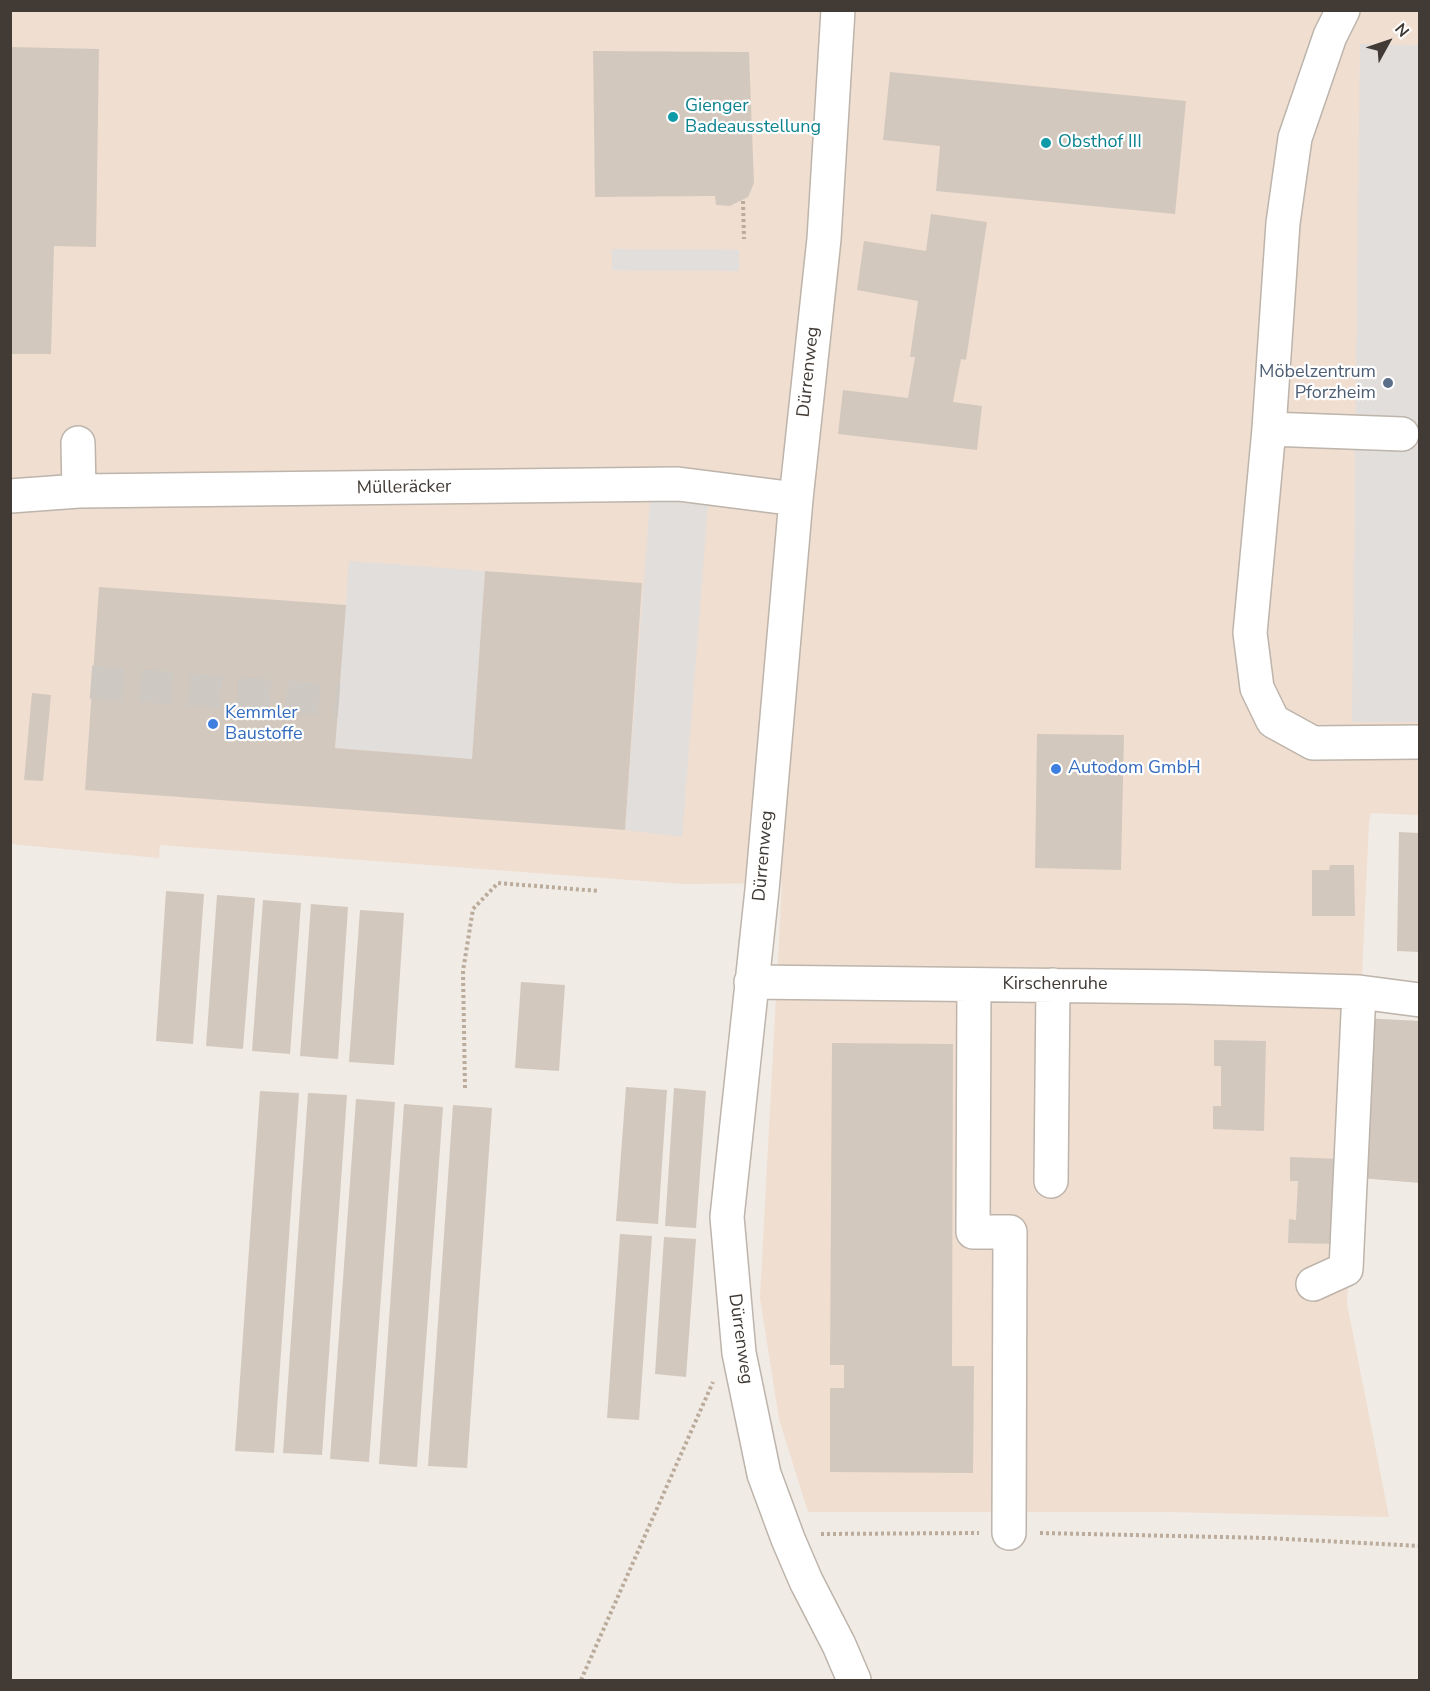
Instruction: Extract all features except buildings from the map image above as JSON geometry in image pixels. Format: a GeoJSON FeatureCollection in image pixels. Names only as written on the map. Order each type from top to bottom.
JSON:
{"type":"FeatureCollection","features":[{"type":"Feature","properties":{"kind":"street","name":"Dürrenweg"},"geometry":{"type":"LineString","coordinates":[[838,10],[824,239],[796,499],[762,890],[727,1217],[740,1358],[764,1474],[801,1571],[854,1680]]}},
{"type":"Feature","properties":{"kind":"street"},"geometry":{"type":"LineString","coordinates":[[1343,10],[1330,36],[1295,138],[1283,223],[1269,429],[1250,633],[1257,688],[1273,721],[1313,743],[1419,742]]}},
{"type":"Feature","properties":{"kind":"street"},"geometry":{"type":"LineString","coordinates":[[1269,429],[1402,434]]}},
{"type":"Feature","properties":{"kind":"street"},"geometry":{"type":"LineString","coordinates":[[78,443],[79,491]]}},
{"type":"Feature","properties":{"kind":"street","name":"Mülleräcker"},"geometry":{"type":"LineString","coordinates":[[10,496],[79,491],[678,484],[796,499]]}},
{"type":"Feature","properties":{"kind":"street","name":"Kirschenruhe"},"geometry":{"type":"LineString","coordinates":[[751,982],[1053,985],[1359,992],[1419,1000]]}},
{"type":"Feature","properties":{"kind":"street"},"geometry":{"type":"LineString","coordinates":[[974,985],[973,1232],[1010,1232],[1009,1533]]}},
{"type":"Feature","properties":{"kind":"street"},"geometry":{"type":"LineString","coordinates":[[1051,1181],[1053,985]]}},
{"type":"Feature","properties":{"kind":"street"},"geometry":{"type":"LineString","coordinates":[[1313,1284],[1346,1269],[1359,992]]}},
{"type":"Feature","properties":{"kind":"path"},"geometry":{"type":"LineString","coordinates":[[743,201],[744,239]]}},
{"type":"Feature","properties":{"kind":"path"},"geometry":{"type":"LineString","coordinates":[[465,1088],[463,971],[473,909],[498,883],[599,891]]}},
{"type":"Feature","properties":{"kind":"path"},"geometry":{"type":"LineString","coordinates":[[581,1680],[716,1373],[727,1363],[740,1358]]}},
{"type":"Feature","properties":{"kind":"path"},"geometry":{"type":"LineString","coordinates":[[1267,1538],[1419,1546]]}},
{"type":"Feature","properties":{"kind":"shaded area"},"geometry":{"type":"Polygon","coordinates":[[[10,11],[1419,11],[1419,815],[1371,813],[1369,821],[1347,1304],[1389,1517],[1168,1512],[808,1512],[779,1419],[760,1298],[782,883],[684,884],[160,845],[159,858],[11,844],[10,11]]]}},
{"type":"Feature","properties":{"kind":"shaded area","name":"Möbelzentrum Pforzheim"},"geometry":{"type":"Polygon","coordinates":[[[1360,44],[1419,45],[1419,722],[1352,722],[1360,44]]]}},
{"type":"Feature","properties":{"kind":"shaded area"},"geometry":{"type":"Polygon","coordinates":[[[612,249],[739,250],[739,271],[612,270],[612,249]]]}},
{"type":"Feature","properties":{"kind":"shaded area"},"geometry":{"type":"Polygon","coordinates":[[[650,500],[708,505],[682,837],[625,830],[650,500]]]}},
{"type":"Feature","properties":{"kind":"shaded area"},"geometry":{"type":"Polygon","coordinates":[[[349,561],[485,571],[472,759],[335,748],[349,561]]]}},
{"type":"Feature","properties":{"kind":"tunnel"},"geometry":{"type":"LineString","coordinates":[[91,682],[339,701]]}},
{"type":"Feature","properties":{"kind":"place","name":"Gienger Badeausstellung"},"geometry":{"type":"Point","coordinates":[673,117]}},
{"type":"Feature","properties":{"kind":"place","name":"Obsthof III"},"geometry":{"type":"Point","coordinates":[1046,143]}},
{"type":"Feature","properties":{"kind":"place","name":"Möbelzentrum Pforzheim"},"geometry":{"type":"Point","coordinates":[1388,383]}},
{"type":"Feature","properties":{"kind":"place","name":"Kemmler Baustoffe"},"geometry":{"type":"Point","coordinates":[213,724]}},
{"type":"Feature","properties":{"kind":"place","name":"Autodom GmbH"},"geometry":{"type":"Point","coordinates":[1056,769]}}]}
